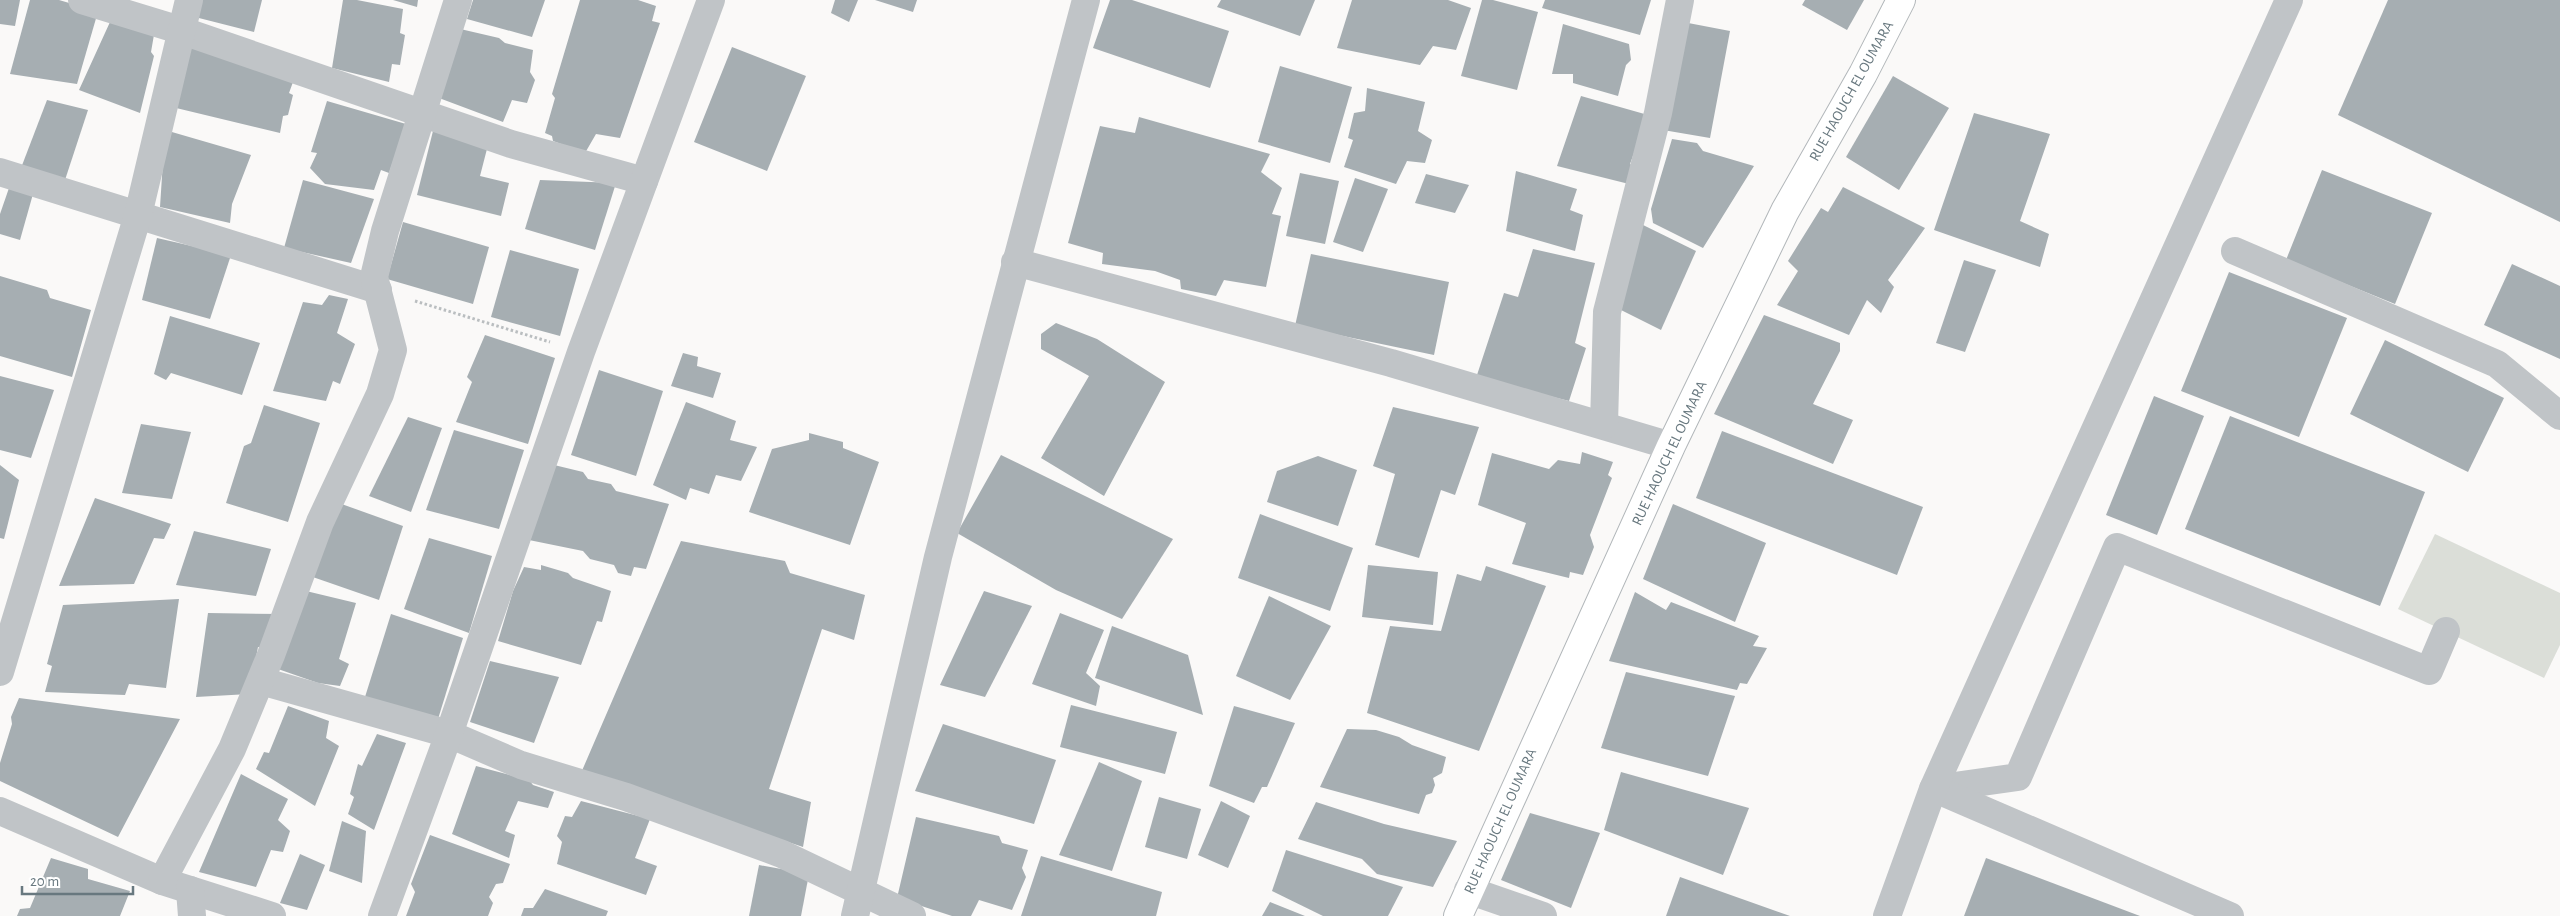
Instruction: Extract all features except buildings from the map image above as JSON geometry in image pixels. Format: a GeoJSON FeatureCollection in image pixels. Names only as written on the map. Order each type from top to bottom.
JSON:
{"type":"FeatureCollection","features":[{"type":"Feature","properties":{"kind":"main road","name":"RUE HAOUCH EL OUMARA"},"geometry":{"type":"LineString","coordinates":[[1458,916],[1468,890],[1671,446],[1785,212],[1863,74],[1901,0]]}},
{"type":"Feature","properties":{"kind":"street"},"geometry":{"type":"LineString","coordinates":[[82,0],[183,31],[511,144],[644,181]]}},
{"type":"Feature","properties":{"kind":"street"},"geometry":{"type":"LineString","coordinates":[[0,672],[138,215],[189,0]]}},
{"type":"Feature","properties":{"kind":"street"},"geometry":{"type":"LineString","coordinates":[[162,881],[232,750],[261,680],[320,522],[380,394],[392,350],[374,277],[385,231],[458,0]]}},
{"type":"Feature","properties":{"kind":"street"},"geometry":{"type":"LineString","coordinates":[[382,916],[449,734],[581,352],[710,0]]}},
{"type":"Feature","properties":{"kind":"street"},"geometry":{"type":"LineString","coordinates":[[857,904],[938,557],[1086,0]]}},
{"type":"Feature","properties":{"kind":"street"},"geometry":{"type":"LineString","coordinates":[[1604,425],[1607,312],[1658,113],[1680,0]]}},
{"type":"Feature","properties":{"kind":"street"},"geometry":{"type":"LineString","coordinates":[[1887,916],[1934,789],[2289,0]]}},
{"type":"Feature","properties":{"kind":"street"},"geometry":{"type":"LineString","coordinates":[[0,172],[378,290]]}},
{"type":"Feature","properties":{"kind":"street"},"geometry":{"type":"LineString","coordinates":[[2235,251],[2498,364],[2560,416]]}},
{"type":"Feature","properties":{"kind":"street"},"geometry":{"type":"LineString","coordinates":[[1015,262],[1391,363],[1671,446]]}},
{"type":"Feature","properties":{"kind":"street"},"geometry":{"type":"LineString","coordinates":[[1934,789],[2018,777],[2117,547],[2429,671],[2446,631]]}},
{"type":"Feature","properties":{"kind":"street"},"geometry":{"type":"LineString","coordinates":[[261,680],[449,734],[521,765],[626,797],[782,854],[857,904],[912,916]]}},
{"type":"Feature","properties":{"kind":"street"},"geometry":{"type":"LineString","coordinates":[[1934,789],[2230,916]]}},
{"type":"Feature","properties":{"kind":"street"},"geometry":{"type":"LineString","coordinates":[[0,811],[162,881],[191,903],[272,916]]}},
{"type":"Feature","properties":{"kind":"street"},"geometry":{"type":"LineString","coordinates":[[1468,890],[1543,916]]}},
{"type":"Feature","properties":{"kind":"path"},"geometry":{"type":"LineString","coordinates":[[378,290],[581,352]]}},
{"type":"Feature","properties":{"kind":"shaded area"},"geometry":{"type":"Polygon","coordinates":[[[2435,534],[2560,593],[2560,645],[2544,678],[2398,609],[2435,534]]]}}]}
